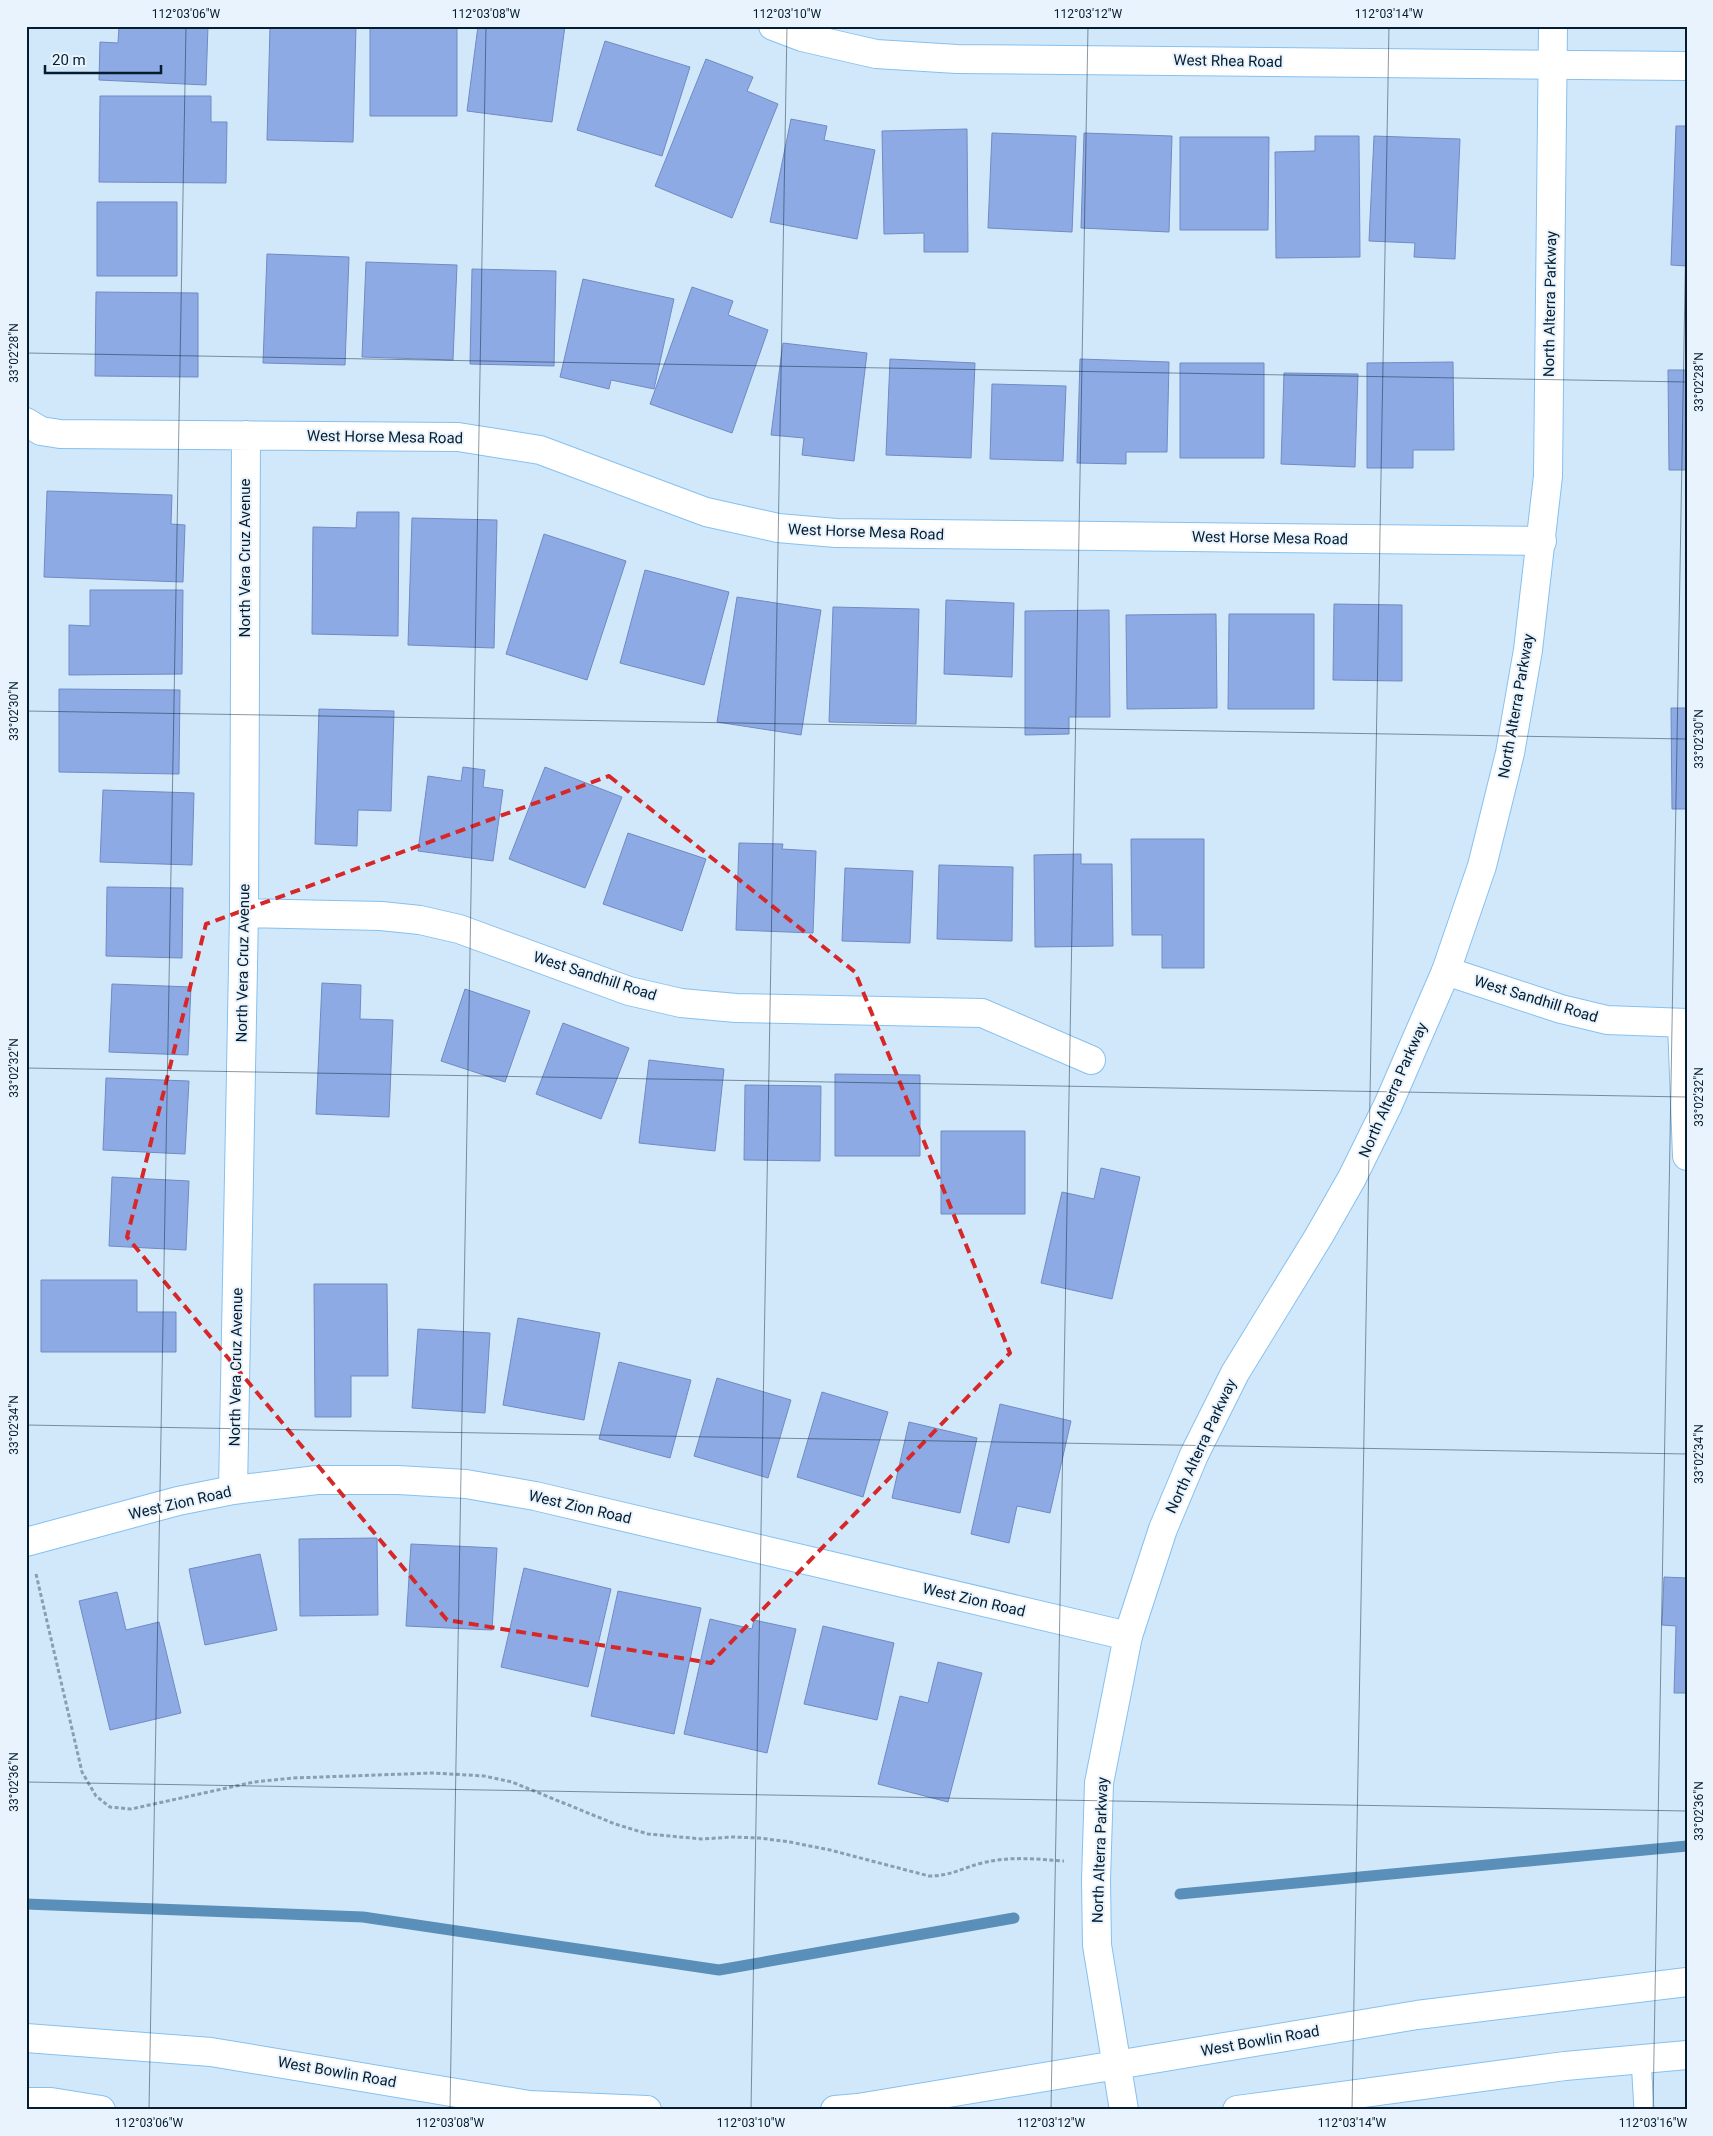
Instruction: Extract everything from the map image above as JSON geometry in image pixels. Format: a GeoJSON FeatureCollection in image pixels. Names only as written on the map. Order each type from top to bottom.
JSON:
{"type":"FeatureCollection","features":[{"type":"Feature","properties":{"kind":"street","name":"West Rhea Road"},"geometry":{"type":"LineString","coordinates":[[773,26],[802,37],[876,54],[957,58],[1687,66]]}},
{"type":"Feature","properties":{"kind":"street","name":"North Alterra Parkway"},"geometry":{"type":"LineString","coordinates":[[1124,2110],[1098,1945],[1097,1864],[1099,1784],[1128,1636],[1163,1529],[1194,1455],[1235,1373],[1319,1236],[1352,1178],[1388,1105],[1446,971],[1482,866],[1510,753],[1528,650],[1548,476],[1553,26]]}},
{"type":"Feature","properties":{"kind":"street","name":"West Horse Mesa Road"},"geometry":{"type":"LineString","coordinates":[[26,422],[41,431],[60,434],[458,437],[540,450],[706,512],[778,528],[836,533],[1542,540]]}},
{"type":"Feature","properties":{"kind":"street","name":"North Vera Cruz Avenue"},"geometry":{"type":"LineString","coordinates":[[233,1490],[244,913],[246,435]]}},
{"type":"Feature","properties":{"kind":"street","name":"West Sandhill Road"},"geometry":{"type":"LineString","coordinates":[[244,913],[381,916],[420,920],[459,929],[629,990],[681,1003],[736,1008],[982,1013],[1091,1060]]}},
{"type":"Feature","properties":{"kind":"street","name":"West Sandhill Road"},"geometry":{"type":"LineString","coordinates":[[1446,971],[1561,1009],[1607,1020],[1685,1023]]}},
{"type":"Feature","properties":{"kind":"street"},"geometry":{"type":"LineString","coordinates":[[1685,1023],[1687,1156]]}},
{"type":"Feature","properties":{"kind":"street","name":"West Zion Road"},"geometry":{"type":"LineString","coordinates":[[27,1542],[178,1501],[233,1490],[317,1480],[398,1480],[474,1486],[535,1496],[1128,1636]]}},
{"type":"Feature","properties":{"kind":"street","name":"West Bowlin Road"},"geometry":{"type":"LineString","coordinates":[[835,2110],[858,2108],[1417,2015],[1687,1982]]}},
{"type":"Feature","properties":{"kind":"street","name":"West Bowlin Road"},"geometry":{"type":"LineString","coordinates":[[26,2038],[210,2052],[529,2104],[647,2110]]}},
{"type":"Feature","properties":{"kind":"street"},"geometry":{"type":"LineString","coordinates":[[1237,2110],[1565,2066],[1687,2055]]}},
{"type":"Feature","properties":{"kind":"street"},"geometry":{"type":"LineString","coordinates":[[26,2102],[50,2102],[101,2110]]}},
{"type":"Feature","properties":{"kind":"lane"},"geometry":{"type":"LineString","coordinates":[[1641,2059],[1644,2110]]}},
{"type":"Feature","properties":{"kind":"path"},"geometry":{"type":"LineString","coordinates":[[27,1542],[82,1772],[96,1796],[110,1807],[131,1809],[254,1782],[293,1778],[433,1773],[458,1774],[484,1776],[512,1782],[615,1824],[648,1834],[702,1839],[759,1838],[790,1842],[830,1850],[929,1876],[946,1876],[981,1863],[1014,1857],[1097,1864]]}},
{"type":"Feature","properties":{"kind":"highlighted area"},"geometry":{"type":"Polygon","coordinates":[[[609,776],[855,972],[1010,1353],[711,1663],[447,1620],[127,1237],[206,924],[609,776]]]}},
{"type":"Feature","properties":{"kind":"building"},"geometry":{"type":"Polygon","coordinates":[[[119,26],[208,26],[206,85],[99,80],[100,42],[118,43],[119,26]]]}},
{"type":"Feature","properties":{"kind":"building"},"geometry":{"type":"Polygon","coordinates":[[[270,26],[356,26],[353,142],[267,140],[270,26]]]}},
{"type":"Feature","properties":{"kind":"building"},"geometry":{"type":"Polygon","coordinates":[[[370,26],[457,26],[457,116],[370,116],[370,26]]]}},
{"type":"Feature","properties":{"kind":"building"},"geometry":{"type":"Polygon","coordinates":[[[478,26],[565,26],[552,122],[467,111],[478,26]]]}},
{"type":"Feature","properties":{"kind":"building"},"geometry":{"type":"Polygon","coordinates":[[[605,41],[690,67],[662,156],[577,130],[605,41]]]}},
{"type":"Feature","properties":{"kind":"building"},"geometry":{"type":"Polygon","coordinates":[[[706,59],[753,77],[747,91],[778,104],[732,218],[655,186],[706,59]]]}},
{"type":"Feature","properties":{"kind":"building"},"geometry":{"type":"Polygon","coordinates":[[[100,96],[211,96],[211,122],[227,122],[226,183],[99,182],[100,96]]]}},
{"type":"Feature","properties":{"kind":"building"},"geometry":{"type":"Polygon","coordinates":[[[791,119],[827,126],[824,140],[875,150],[857,239],[770,222],[791,119]]]}},
{"type":"Feature","properties":{"kind":"building"},"geometry":{"type":"Polygon","coordinates":[[[1676,126],[1687,126],[1687,266],[1671,265],[1676,126]]]}},
{"type":"Feature","properties":{"kind":"building"},"geometry":{"type":"Polygon","coordinates":[[[967,129],[968,252],[924,252],[924,233],[884,234],[882,131],[967,129]]]}},
{"type":"Feature","properties":{"kind":"building"},"geometry":{"type":"Polygon","coordinates":[[[992,133],[1076,136],[1072,232],[988,228],[992,133]]]}},
{"type":"Feature","properties":{"kind":"building"},"geometry":{"type":"Polygon","coordinates":[[[1084,133],[1172,136],[1169,232],[1081,228],[1084,133]]]}},
{"type":"Feature","properties":{"kind":"building"},"geometry":{"type":"Polygon","coordinates":[[[1315,136],[1359,136],[1360,257],[1276,258],[1275,152],[1315,151],[1315,136]]]}},
{"type":"Feature","properties":{"kind":"building"},"geometry":{"type":"Polygon","coordinates":[[[1374,136],[1460,139],[1455,259],[1414,257],[1415,243],[1369,241],[1374,136]]]}},
{"type":"Feature","properties":{"kind":"building"},"geometry":{"type":"Polygon","coordinates":[[[1180,137],[1269,137],[1268,230],[1180,230],[1180,137]]]}},
{"type":"Feature","properties":{"kind":"building"},"geometry":{"type":"Polygon","coordinates":[[[97,202],[177,202],[177,276],[97,276],[97,202]]]}},
{"type":"Feature","properties":{"kind":"building"},"geometry":{"type":"Polygon","coordinates":[[[267,254],[349,257],[345,365],[263,363],[267,254]]]}},
{"type":"Feature","properties":{"kind":"building"},"geometry":{"type":"Polygon","coordinates":[[[366,262],[457,265],[453,360],[362,357],[366,262]]]}},
{"type":"Feature","properties":{"kind":"building"},"geometry":{"type":"Polygon","coordinates":[[[472,269],[556,271],[554,366],[470,364],[472,269]]]}},
{"type":"Feature","properties":{"kind":"building"},"geometry":{"type":"Polygon","coordinates":[[[583,279],[674,299],[654,389],[611,380],[609,389],[560,377],[583,279]]]}},
{"type":"Feature","properties":{"kind":"building"},"geometry":{"type":"Polygon","coordinates":[[[692,287],[733,301],[728,315],[768,330],[732,433],[650,404],[692,287]]]}},
{"type":"Feature","properties":{"kind":"building"},"geometry":{"type":"Polygon","coordinates":[[[96,292],[198,293],[198,377],[95,376],[96,292]]]}},
{"type":"Feature","properties":{"kind":"building"},"geometry":{"type":"Polygon","coordinates":[[[783,343],[867,353],[854,461],[802,455],[804,438],[771,435],[783,343]]]}},
{"type":"Feature","properties":{"kind":"building"},"geometry":{"type":"Polygon","coordinates":[[[890,359],[975,363],[971,458],[886,455],[890,359]]]}},
{"type":"Feature","properties":{"kind":"building"},"geometry":{"type":"Polygon","coordinates":[[[1080,359],[1169,362],[1167,452],[1126,452],[1126,464],[1077,463],[1080,359]]]}},
{"type":"Feature","properties":{"kind":"building"},"geometry":{"type":"Polygon","coordinates":[[[1453,362],[1454,450],[1413,450],[1413,468],[1367,468],[1367,363],[1453,362]]]}},
{"type":"Feature","properties":{"kind":"building"},"geometry":{"type":"Polygon","coordinates":[[[1180,363],[1264,363],[1264,458],[1180,458],[1180,363]]]}},
{"type":"Feature","properties":{"kind":"building"},"geometry":{"type":"Polygon","coordinates":[[[1668,370],[1687,370],[1687,470],[1669,470],[1668,370]]]}},
{"type":"Feature","properties":{"kind":"building"},"geometry":{"type":"Polygon","coordinates":[[[1284,373],[1358,374],[1355,467],[1281,464],[1284,373]]]}},
{"type":"Feature","properties":{"kind":"building"},"geometry":{"type":"Polygon","coordinates":[[[992,384],[1066,386],[1063,461],[990,459],[992,384]]]}},
{"type":"Feature","properties":{"kind":"building"},"geometry":{"type":"Polygon","coordinates":[[[47,491],[172,495],[171,524],[185,525],[183,582],[44,577],[47,491]]]}},
{"type":"Feature","properties":{"kind":"building"},"geometry":{"type":"Polygon","coordinates":[[[357,512],[399,512],[398,636],[312,634],[313,527],[356,528],[357,512]]]}},
{"type":"Feature","properties":{"kind":"building"},"geometry":{"type":"Polygon","coordinates":[[[412,518],[497,520],[494,648],[408,645],[412,518]]]}},
{"type":"Feature","properties":{"kind":"building"},"geometry":{"type":"Polygon","coordinates":[[[544,534],[626,561],[587,680],[506,654],[544,534]]]}},
{"type":"Feature","properties":{"kind":"building"},"geometry":{"type":"Polygon","coordinates":[[[645,570],[729,592],[704,685],[620,663],[645,570]]]}},
{"type":"Feature","properties":{"kind":"building"},"geometry":{"type":"Polygon","coordinates":[[[90,590],[183,590],[182,674],[69,675],[69,625],[90,626],[90,590]]]}},
{"type":"Feature","properties":{"kind":"building"},"geometry":{"type":"Polygon","coordinates":[[[737,597],[821,610],[801,735],[717,722],[737,597]]]}},
{"type":"Feature","properties":{"kind":"building"},"geometry":{"type":"Polygon","coordinates":[[[946,600],[1014,603],[1012,677],[944,674],[946,600]]]}},
{"type":"Feature","properties":{"kind":"building"},"geometry":{"type":"Polygon","coordinates":[[[1334,604],[1402,605],[1402,681],[1333,680],[1334,604]]]}},
{"type":"Feature","properties":{"kind":"building"},"geometry":{"type":"Polygon","coordinates":[[[833,607],[919,609],[916,724],[829,722],[833,607]]]}},
{"type":"Feature","properties":{"kind":"building"},"geometry":{"type":"Polygon","coordinates":[[[1109,610],[1110,717],[1069,717],[1069,734],[1025,735],[1025,611],[1109,610]]]}},
{"type":"Feature","properties":{"kind":"building"},"geometry":{"type":"Polygon","coordinates":[[[1216,614],[1217,708],[1127,709],[1126,615],[1216,614]]]}},
{"type":"Feature","properties":{"kind":"building"},"geometry":{"type":"Polygon","coordinates":[[[1229,614],[1314,614],[1314,709],[1228,709],[1229,614]]]}},
{"type":"Feature","properties":{"kind":"building"},"geometry":{"type":"Polygon","coordinates":[[[59,689],[180,690],[179,774],[59,772],[59,689]]]}},
{"type":"Feature","properties":{"kind":"building"},"geometry":{"type":"Polygon","coordinates":[[[1671,708],[1687,708],[1687,809],[1672,809],[1671,708]]]}},
{"type":"Feature","properties":{"kind":"building"},"geometry":{"type":"Polygon","coordinates":[[[319,709],[394,711],[391,811],[358,810],[357,846],[315,844],[319,709]]]}},
{"type":"Feature","properties":{"kind":"building"},"geometry":{"type":"Polygon","coordinates":[[[463,767],[485,770],[483,787],[503,790],[493,861],[418,851],[428,776],[461,781],[463,767]]]}},
{"type":"Feature","properties":{"kind":"building"},"geometry":{"type":"Polygon","coordinates":[[[545,767],[622,797],[585,888],[509,859],[545,767]]]}},
{"type":"Feature","properties":{"kind":"building"},"geometry":{"type":"Polygon","coordinates":[[[103,790],[194,793],[192,865],[100,862],[103,790]]]}},
{"type":"Feature","properties":{"kind":"building"},"geometry":{"type":"Polygon","coordinates":[[[628,833],[706,859],[682,931],[603,904],[628,833]]]}},
{"type":"Feature","properties":{"kind":"building"},"geometry":{"type":"Polygon","coordinates":[[[1131,839],[1204,839],[1204,968],[1162,968],[1162,935],[1132,935],[1131,839]]]}},
{"type":"Feature","properties":{"kind":"building"},"geometry":{"type":"Polygon","coordinates":[[[739,843],[783,844],[782,849],[816,851],[813,933],[736,930],[739,843]]]}},
{"type":"Feature","properties":{"kind":"building"},"geometry":{"type":"Polygon","coordinates":[[[1081,854],[1081,864],[1112,864],[1113,946],[1035,947],[1034,855],[1081,854]]]}},
{"type":"Feature","properties":{"kind":"building"},"geometry":{"type":"Polygon","coordinates":[[[939,865],[1013,867],[1012,941],[937,939],[939,865]]]}},
{"type":"Feature","properties":{"kind":"building"},"geometry":{"type":"Polygon","coordinates":[[[845,868],[913,871],[910,943],[842,941],[845,868]]]}},
{"type":"Feature","properties":{"kind":"building"},"geometry":{"type":"Polygon","coordinates":[[[107,887],[183,888],[182,958],[106,956],[107,887]]]}},
{"type":"Feature","properties":{"kind":"building"},"geometry":{"type":"Polygon","coordinates":[[[322,983],[361,985],[360,1019],[393,1020],[389,1117],[316,1114],[322,983]]]}},
{"type":"Feature","properties":{"kind":"building"},"geometry":{"type":"Polygon","coordinates":[[[112,984],[191,987],[188,1055],[109,1052],[112,984]]]}},
{"type":"Feature","properties":{"kind":"building"},"geometry":{"type":"Polygon","coordinates":[[[465,989],[530,1011],[505,1082],[441,1061],[465,989]]]}},
{"type":"Feature","properties":{"kind":"building"},"geometry":{"type":"Polygon","coordinates":[[[563,1023],[629,1048],[601,1119],[536,1094],[563,1023]]]}},
{"type":"Feature","properties":{"kind":"building"},"geometry":{"type":"Polygon","coordinates":[[[649,1060],[724,1069],[715,1151],[639,1143],[649,1060]]]}},
{"type":"Feature","properties":{"kind":"building"},"geometry":{"type":"Polygon","coordinates":[[[835,1074],[920,1075],[920,1156],[835,1156],[835,1074]]]}},
{"type":"Feature","properties":{"kind":"building"},"geometry":{"type":"Polygon","coordinates":[[[106,1078],[189,1081],[185,1154],[103,1150],[106,1078]]]}},
{"type":"Feature","properties":{"kind":"building"},"geometry":{"type":"Polygon","coordinates":[[[745,1085],[821,1086],[820,1161],[744,1160],[745,1085]]]}},
{"type":"Feature","properties":{"kind":"building"},"geometry":{"type":"Polygon","coordinates":[[[941,1131],[1025,1131],[1025,1214],[941,1214],[941,1131]]]}},
{"type":"Feature","properties":{"kind":"building"},"geometry":{"type":"Polygon","coordinates":[[[1101,1168],[1140,1177],[1112,1299],[1041,1283],[1062,1192],[1094,1199],[1101,1168]]]}},
{"type":"Feature","properties":{"kind":"building"},"geometry":{"type":"Polygon","coordinates":[[[112,1177],[189,1181],[186,1250],[109,1246],[112,1177]]]}},
{"type":"Feature","properties":{"kind":"building"},"geometry":{"type":"Polygon","coordinates":[[[41,1280],[137,1280],[137,1312],[176,1312],[176,1352],[41,1352],[41,1280]]]}},
{"type":"Feature","properties":{"kind":"building"},"geometry":{"type":"Polygon","coordinates":[[[314,1284],[387,1284],[388,1376],[351,1376],[351,1417],[315,1417],[314,1284]]]}},
{"type":"Feature","properties":{"kind":"building"},"geometry":{"type":"Polygon","coordinates":[[[518,1318],[600,1333],[584,1420],[503,1405],[518,1318]]]}},
{"type":"Feature","properties":{"kind":"building"},"geometry":{"type":"Polygon","coordinates":[[[418,1329],[490,1333],[485,1413],[412,1408],[418,1329]]]}},
{"type":"Feature","properties":{"kind":"building"},"geometry":{"type":"Polygon","coordinates":[[[619,1362],[691,1380],[670,1458],[599,1439],[619,1362]]]}},
{"type":"Feature","properties":{"kind":"building"},"geometry":{"type":"Polygon","coordinates":[[[717,1378],[791,1400],[768,1478],[694,1456],[717,1378]]]}},
{"type":"Feature","properties":{"kind":"building"},"geometry":{"type":"Polygon","coordinates":[[[822,1392],[888,1412],[863,1497],[797,1477],[822,1392]]]}},
{"type":"Feature","properties":{"kind":"building"},"geometry":{"type":"Polygon","coordinates":[[[1000,1404],[1071,1421],[1050,1513],[1017,1506],[1009,1543],[971,1534],[1000,1404]]]}},
{"type":"Feature","properties":{"kind":"building"},"geometry":{"type":"Polygon","coordinates":[[[909,1422],[977,1438],[960,1513],[892,1498],[909,1422]]]}},
{"type":"Feature","properties":{"kind":"building"},"geometry":{"type":"Polygon","coordinates":[[[377,1538],[378,1615],[300,1616],[299,1539],[377,1538]]]}},
{"type":"Feature","properties":{"kind":"building"},"geometry":{"type":"Polygon","coordinates":[[[411,1544],[497,1548],[492,1630],[406,1626],[411,1544]]]}},
{"type":"Feature","properties":{"kind":"building"},"geometry":{"type":"Polygon","coordinates":[[[260,1554],[277,1630],[205,1645],[189,1569],[260,1554]]]}},
{"type":"Feature","properties":{"kind":"building"},"geometry":{"type":"Polygon","coordinates":[[[524,1568],[611,1589],[588,1687],[501,1667],[524,1568]]]}},
{"type":"Feature","properties":{"kind":"building"},"geometry":{"type":"Polygon","coordinates":[[[1664,1577],[1687,1578],[1687,1693],[1674,1693],[1676,1626],[1662,1625],[1664,1577]]]}},
{"type":"Feature","properties":{"kind":"building"},"geometry":{"type":"Polygon","coordinates":[[[618,1591],[701,1608],[674,1734],[591,1716],[618,1591]]]}},
{"type":"Feature","properties":{"kind":"building"},"geometry":{"type":"Polygon","coordinates":[[[117,1592],[126,1630],[159,1622],[181,1713],[110,1730],[79,1601],[117,1592]]]}},
{"type":"Feature","properties":{"kind":"building"},"geometry":{"type":"Polygon","coordinates":[[[710,1619],[752,1629],[754,1620],[796,1629],[767,1753],[684,1734],[710,1619]]]}},
{"type":"Feature","properties":{"kind":"building"},"geometry":{"type":"Polygon","coordinates":[[[823,1626],[894,1643],[877,1720],[804,1704],[823,1626]]]}},
{"type":"Feature","properties":{"kind":"building"},"geometry":{"type":"Polygon","coordinates":[[[938,1662],[982,1673],[948,1802],[878,1784],[900,1696],[928,1703],[938,1662]]]}},
{"type":"Feature","properties":{"kind":"waterway"},"geometry":{"type":"LineString","coordinates":[[1180,1894],[1687,1846]]}},
{"type":"Feature","properties":{"kind":"waterway"},"geometry":{"type":"LineString","coordinates":[[26,1904],[363,1917],[719,1970],[1014,1918]]}}]}
